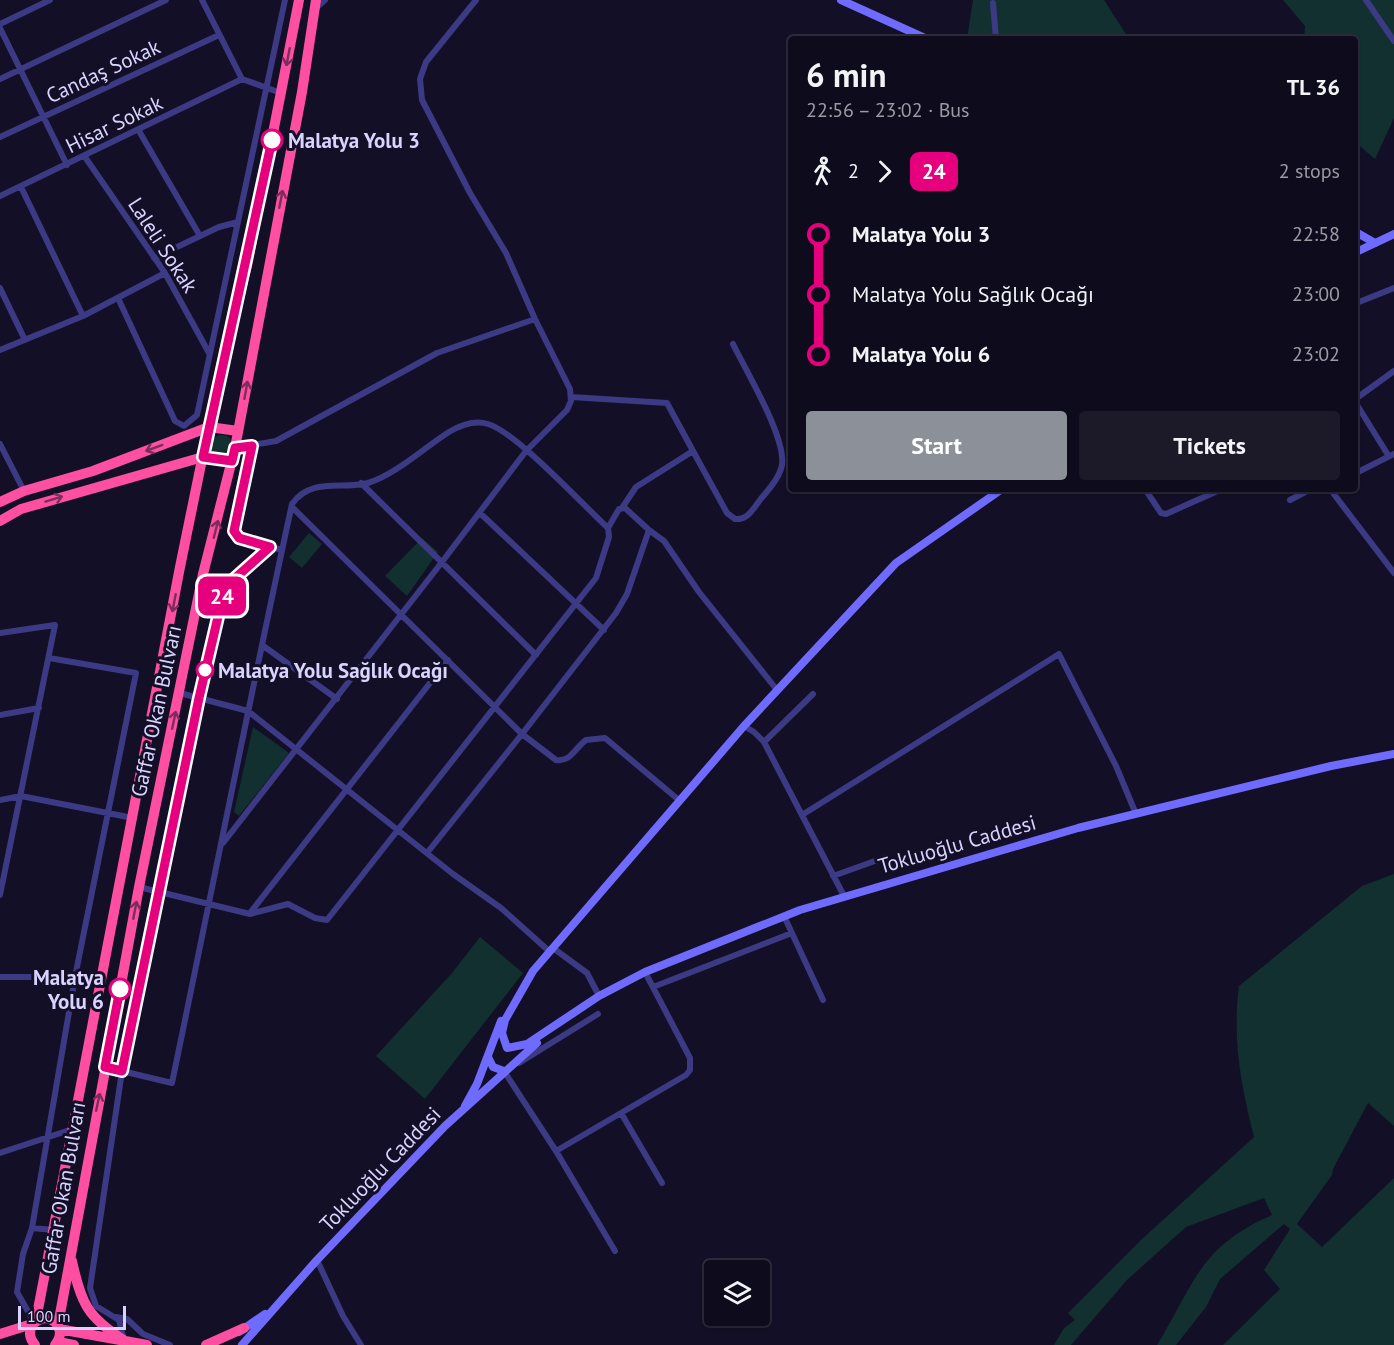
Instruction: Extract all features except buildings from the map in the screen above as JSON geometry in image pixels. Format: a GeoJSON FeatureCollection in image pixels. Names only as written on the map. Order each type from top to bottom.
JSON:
{"type":"FeatureCollection","features":[{"type":"Feature","properties":{"kind":"highway","name":"Gaffar Okan Bulvarı"},"geometry":{"type":"LineString","coordinates":[[32,1344],[29,1333],[34,1322],[75,1128],[203,457],[247,266],[300,0]]}},
{"type":"Feature","properties":{"kind":"highway","name":"Gaffar Okan Bulvarı"},"geometry":{"type":"LineString","coordinates":[[56,1343],[70,1255],[139,887],[203,574],[235,448],[302,92],[316,4]]}},
{"type":"Feature","properties":{"kind":"highway"},"geometry":{"type":"LineString","coordinates":[[0,502],[24,491],[93,471],[209,427],[238,431]]}},
{"type":"Feature","properties":{"kind":"highway"},"geometry":{"type":"LineString","coordinates":[[0,521],[21,509],[52,499],[203,457],[232,461]]}},
{"type":"Feature","properties":{"kind":"highway"},"geometry":{"type":"LineString","coordinates":[[70,1255],[81,1298],[88,1311],[98,1323],[124,1341]]}},
{"type":"Feature","properties":{"kind":"highway"},"geometry":{"type":"LineString","coordinates":[[0,1334],[46,1318],[59,1327],[147,1345]]}},
{"type":"Feature","properties":{"kind":"highway"},"geometry":{"type":"LineString","coordinates":[[206,1345],[244,1328]]}},
{"type":"Feature","properties":{"kind":"highway"},"geometry":{"type":"LineString","coordinates":[[56,1343],[74,1345]]}},
{"type":"Feature","properties":{"kind":"street"},"geometry":{"type":"LineString","coordinates":[[50,0],[0,26],[67,165]]}},
{"type":"Feature","properties":{"kind":"street"},"geometry":{"type":"LineString","coordinates":[[0,79],[166,0]]}},
{"type":"Feature","properties":{"kind":"street"},"geometry":{"type":"LineString","coordinates":[[202,0],[242,80],[281,93]]}},
{"type":"Feature","properties":{"kind":"street"},"geometry":{"type":"LineString","coordinates":[[118,298],[179,424],[188,425],[197,415],[285,0]]}},
{"type":"Feature","properties":{"kind":"street"},"geometry":{"type":"LineString","coordinates":[[316,4],[324,0]]}},
{"type":"Feature","properties":{"kind":"street"},"geometry":{"type":"LineString","coordinates":[[220,846],[337,699],[526,451],[567,410],[571,397],[570,389],[535,319],[506,253],[429,118],[420,93],[420,79],[426,62],[476,0]]}},
{"type":"Feature","properties":{"kind":"street"},"geometry":{"type":"LineString","coordinates":[[841,0],[920,36]]}},
{"type":"Feature","properties":{"kind":"street"},"geometry":{"type":"LineString","coordinates":[[1366,0],[1394,41]]}},
{"type":"Feature","properties":{"kind":"street"},"geometry":{"type":"LineString","coordinates":[[993,3],[996,36]]}},
{"type":"Feature","properties":{"kind":"street","name":"Candaş Sokak"},"geometry":{"type":"LineString","coordinates":[[0,137],[219,34]]}},
{"type":"Feature","properties":{"kind":"street","name":"Hisar Sokak"},"geometry":{"type":"LineString","coordinates":[[0,196],[242,80]]}},
{"type":"Feature","properties":{"kind":"street"},"geometry":{"type":"LineString","coordinates":[[139,131],[200,236]]}},
{"type":"Feature","properties":{"kind":"street","name":"Laleli Sokak"},"geometry":{"type":"LineString","coordinates":[[85,157],[165,273],[209,353]]}},
{"type":"Feature","properties":{"kind":"street"},"geometry":{"type":"LineString","coordinates":[[21,187],[83,316]]}},
{"type":"Feature","properties":{"kind":"street"},"geometry":{"type":"LineString","coordinates":[[154,258],[200,236],[238,222]]}},
{"type":"Feature","properties":{"kind":"street"},"geometry":{"type":"LineString","coordinates":[[1358,233],[1374,243]]}},
{"type":"Feature","properties":{"kind":"street"},"geometry":{"type":"LineString","coordinates":[[1358,250],[1394,234]]}},
{"type":"Feature","properties":{"kind":"street"},"geometry":{"type":"LineString","coordinates":[[0,350],[83,316],[165,273]]}},
{"type":"Feature","properties":{"kind":"street"},"geometry":{"type":"LineString","coordinates":[[0,288],[25,340]]}},
{"type":"Feature","properties":{"kind":"street"},"geometry":{"type":"LineString","coordinates":[[1358,302],[1394,288]]}},
{"type":"Feature","properties":{"kind":"street"},"geometry":{"type":"LineString","coordinates":[[235,448],[252,446],[286,436],[437,353],[535,319]]}},
{"type":"Feature","properties":{"kind":"street"},"geometry":{"type":"LineString","coordinates":[[571,397],[666,402],[727,513],[735,519],[748,515],[779,473],[782,457],[768,414],[733,344]]}},
{"type":"Feature","properties":{"kind":"street"},"geometry":{"type":"LineString","coordinates":[[1358,397],[1394,371]]}},
{"type":"Feature","properties":{"kind":"street"},"geometry":{"type":"LineString","coordinates":[[1358,406],[1391,454],[1358,472]]}},
{"type":"Feature","properties":{"kind":"street"},"geometry":{"type":"LineString","coordinates":[[105,1067],[172,1083],[209,904],[220,846],[282,550],[292,507],[298,497],[311,489],[361,483],[377,478],[452,430],[471,423],[486,424],[496,427],[526,451],[608,528],[609,537],[596,578],[327,920],[315,918],[288,904],[249,914],[209,904],[139,887]]}},
{"type":"Feature","properties":{"kind":"street"},"geometry":{"type":"LineString","coordinates":[[0,446],[24,491]]}},
{"type":"Feature","properties":{"kind":"street"},"geometry":{"type":"LineString","coordinates":[[252,446],[234,531],[239,538],[282,550]]}},
{"type":"Feature","properties":{"kind":"street"},"geometry":{"type":"LineString","coordinates":[[608,528],[636,487],[693,451]]}},
{"type":"Feature","properties":{"kind":"street"},"geometry":{"type":"LineString","coordinates":[[361,483],[536,655]]}},
{"type":"Feature","properties":{"kind":"street"},"geometry":{"type":"LineString","coordinates":[[463,1109],[489,1053],[501,1020],[533,971],[744,726],[896,563],[998,492]]}},
{"type":"Feature","properties":{"kind":"street"},"geometry":{"type":"LineString","coordinates":[[1147,492],[1160,511],[1166,514],[1215,492]]}},
{"type":"Feature","properties":{"kind":"street"},"geometry":{"type":"LineString","coordinates":[[1290,500],[1305,492]]}},
{"type":"Feature","properties":{"kind":"street"},"geometry":{"type":"LineString","coordinates":[[1331,492],[1393,569]]}},
{"type":"Feature","properties":{"kind":"street"},"geometry":{"type":"LineString","coordinates":[[292,507],[522,734],[556,760],[570,758],[586,740],[604,738],[680,801]]}},
{"type":"Feature","properties":{"kind":"street"},"geometry":{"type":"LineString","coordinates":[[622,508],[630,511],[664,541],[699,592],[777,690]]}},
{"type":"Feature","properties":{"kind":"street"},"geometry":{"type":"LineString","coordinates":[[480,513],[604,630]]}},
{"type":"Feature","properties":{"kind":"street"},"geometry":{"type":"LineString","coordinates":[[428,853],[604,630],[627,594],[649,530]]}},
{"type":"Feature","properties":{"kind":"street"},"geometry":{"type":"LineString","coordinates":[[124,1341],[119,1320],[96,1306],[91,1297],[90,1283],[122,1071],[199,698],[225,587],[270,547]]}},
{"type":"Feature","properties":{"kind":"street"},"geometry":{"type":"LineString","coordinates":[[0,633],[55,625],[0,895]]}},
{"type":"Feature","properties":{"kind":"street"},"geometry":{"type":"LineString","coordinates":[[262,645],[337,699]]}},
{"type":"Feature","properties":{"kind":"street"},"geometry":{"type":"LineString","coordinates":[[802,815],[1059,654],[1116,766],[1136,814]]}},
{"type":"Feature","properties":{"kind":"street"},"geometry":{"type":"LineString","coordinates":[[34,1322],[17,1292],[23,1254],[32,1228],[75,977],[136,673],[49,658]]}},
{"type":"Feature","properties":{"kind":"street"},"geometry":{"type":"LineString","coordinates":[[249,914],[448,660]]}},
{"type":"Feature","properties":{"kind":"street"},"geometry":{"type":"LineString","coordinates":[[180,693],[248,711],[453,874],[501,908],[551,950],[587,973],[599,996]]}},
{"type":"Feature","properties":{"kind":"street"},"geometry":{"type":"LineString","coordinates":[[764,742],[813,694]]}},
{"type":"Feature","properties":{"kind":"street"},"geometry":{"type":"LineString","coordinates":[[0,715],[39,708]]}},
{"type":"Feature","properties":{"kind":"street"},"geometry":{"type":"LineString","coordinates":[[744,726],[764,742],[844,896]]}},
{"type":"Feature","properties":{"kind":"street","name":"Tokluoğlu Caddesi"},"geometry":{"type":"LineString","coordinates":[[489,1053],[523,1046],[599,996],[645,972],[784,916],[844,896],[1040,838],[1331,766],[1394,754]]}},
{"type":"Feature","properties":{"kind":"street"},"geometry":{"type":"LineString","coordinates":[[0,800],[21,796],[133,818]]}},
{"type":"Feature","properties":{"kind":"street"},"geometry":{"type":"LineString","coordinates":[[833,876],[886,857]]}},
{"type":"Feature","properties":{"kind":"street"},"geometry":{"type":"LineString","coordinates":[[784,916],[823,1000]]}},
{"type":"Feature","properties":{"kind":"street"},"geometry":{"type":"LineString","coordinates":[[653,987],[792,933]]}},
{"type":"Feature","properties":{"kind":"street"},"geometry":{"type":"LineString","coordinates":[[556,1151],[686,1075],[691,1067],[690,1058],[645,972]]}},
{"type":"Feature","properties":{"kind":"street"},"geometry":{"type":"LineString","coordinates":[[0,977],[75,977]]}},
{"type":"Feature","properties":{"kind":"street"},"geometry":{"type":"LineString","coordinates":[[508,1011],[502,1033],[512,1064],[524,1060],[598,1014]]}},
{"type":"Feature","properties":{"kind":"street","name":"Tokluoğlu Caddesi"},"geometry":{"type":"LineString","coordinates":[[242,1345],[317,1260],[463,1109],[552,1028]]}},
{"type":"Feature","properties":{"kind":"street"},"geometry":{"type":"LineString","coordinates":[[489,1053],[493,1067],[504,1071],[556,1151],[615,1251]]}},
{"type":"Feature","properties":{"kind":"street"},"geometry":{"type":"LineString","coordinates":[[621,1113],[662,1183]]}},
{"type":"Feature","properties":{"kind":"street"},"geometry":{"type":"LineString","coordinates":[[0,1153],[46,1140],[75,1128]]}},
{"type":"Feature","properties":{"kind":"street"},"geometry":{"type":"LineString","coordinates":[[32,1228],[54,1230]]}},
{"type":"Feature","properties":{"kind":"street"},"geometry":{"type":"LineString","coordinates":[[317,1260],[343,1316],[361,1345]]}},
{"type":"Feature","properties":{"kind":"street"},"geometry":{"type":"LineString","coordinates":[[219,1345],[276,1307]]}},
{"type":"Feature","properties":{"kind":"street"},"geometry":{"type":"LineString","coordinates":[[114,1317],[127,1319],[143,1334],[170,1345]]}},
{"type":"Feature","properties":{"kind":"green space"},"geometry":{"type":"Polygon","coordinates":[[[973,0],[1104,0],[1127,36],[967,36],[973,0]]]}},
{"type":"Feature","properties":{"kind":"green space"},"geometry":{"type":"Polygon","coordinates":[[[1283,0],[1394,0],[1394,118],[1375,159],[1358,145],[1358,36],[1304,36],[1305,26],[1283,0]]]}},
{"type":"Feature","properties":{"kind":"green space"},"geometry":{"type":"Polygon","coordinates":[[[222,435],[230,438],[233,446],[230,454],[222,457],[214,454],[211,446],[214,438],[222,435]]]}},
{"type":"Feature","properties":{"kind":"green space"},"geometry":{"type":"Polygon","coordinates":[[[309,533],[322,544],[302,568],[289,557],[309,533]]]}},
{"type":"Feature","properties":{"kind":"green space"},"geometry":{"type":"Polygon","coordinates":[[[422,538],[438,552],[407,596],[385,576],[422,538]]]}},
{"type":"Feature","properties":{"kind":"green space"},"geometry":{"type":"Polygon","coordinates":[[[253,727],[289,753],[239,816],[234,812],[253,727]]]}},
{"type":"Feature","properties":{"kind":"green space"},"geometry":{"type":"Polygon","coordinates":[[[1394,874],[1394,1126],[1368,1103],[1332,1175],[1297,1224],[1322,1247],[1394,1178],[1394,1345],[1223,1345],[1280,1289],[1264,1270],[1290,1229],[1284,1224],[1220,1279],[1206,1307],[1176,1345],[1157,1345],[1201,1269],[1214,1254],[1248,1227],[1272,1215],[1264,1198],[1186,1227],[1127,1280],[1071,1345],[1054,1345],[1064,1328],[1075,1320],[1068,1313],[1141,1240],[1254,1137],[1245,1099],[1237,1044],[1239,986],[1362,886],[1394,874]]]}},
{"type":"Feature","properties":{"kind":"green space"},"geometry":{"type":"Polygon","coordinates":[[[480,937],[523,973],[425,1099],[376,1056],[452,973],[480,937]]]}},
{"type":"Feature","properties":{"kind":"bus line","name":"24"},"geometry":{"type":"LineString","coordinates":[[120,989],[105,1067],[122,1071],[199,698],[225,587],[270,547],[239,538],[234,531],[252,446],[235,448],[232,461],[203,457],[222,362],[247,266],[272,140]]}},
{"type":"Feature","properties":{"kind":"place","name":"Malatya Yolu 3"},"geometry":{"type":"Point","coordinates":[272,140]}},
{"type":"Feature","properties":{"kind":"place","name":"Malatya Yolu Sağlık Ocağı"},"geometry":{"type":"Point","coordinates":[205,670]}},
{"type":"Feature","properties":{"kind":"place","name":"Malatya Yolu 6"},"geometry":{"type":"Point","coordinates":[120,989]}}]}
